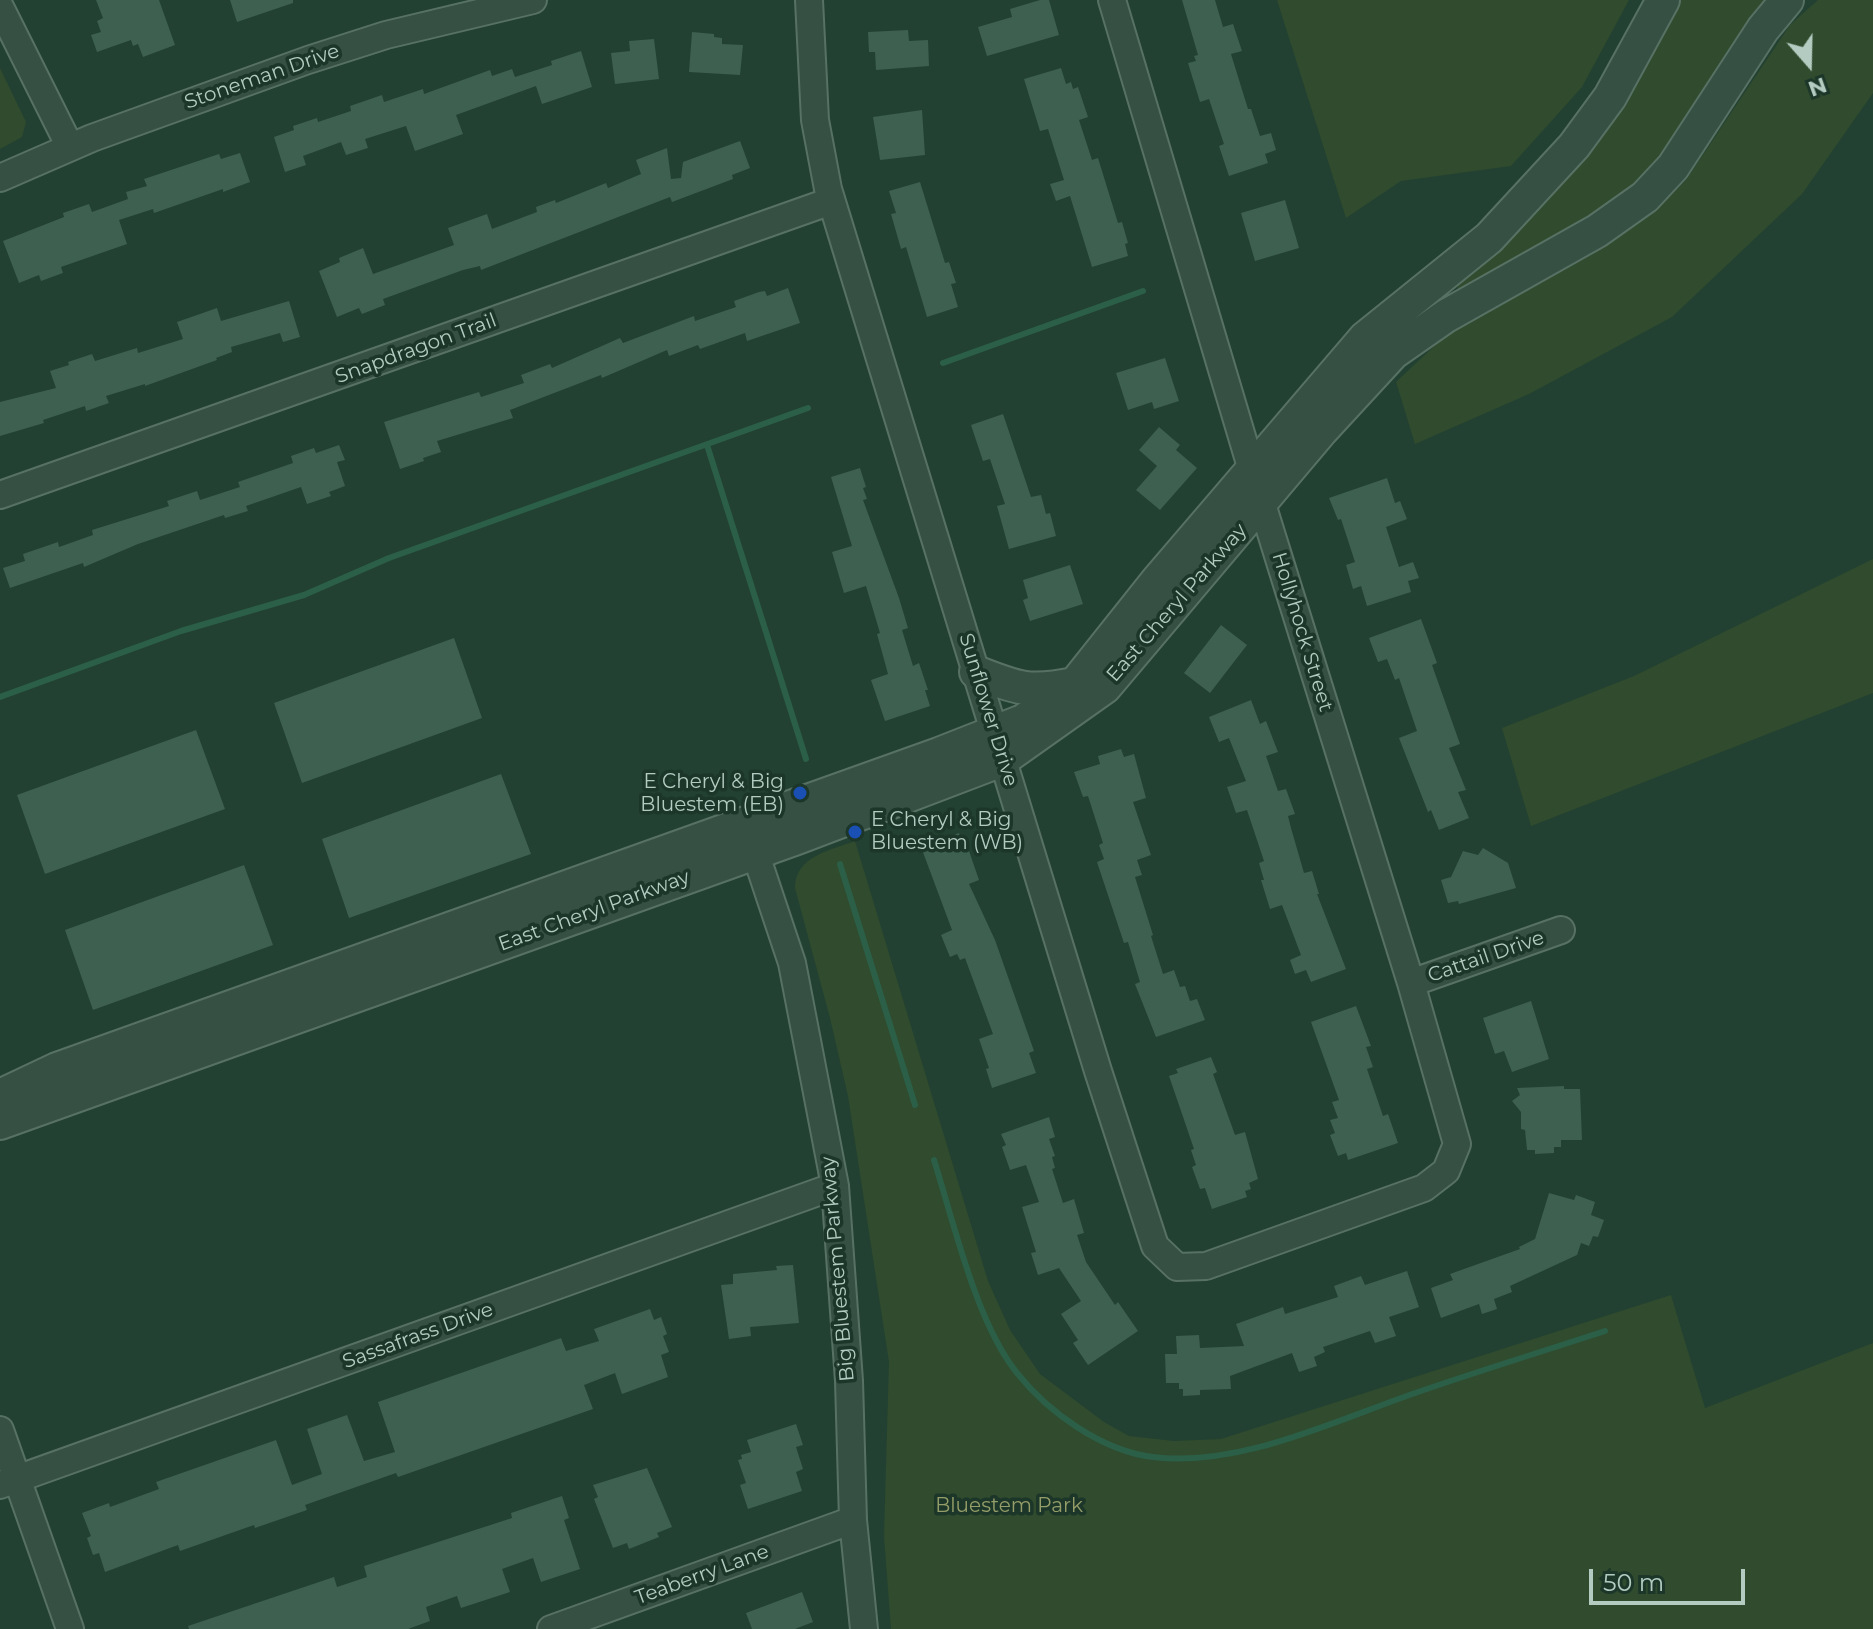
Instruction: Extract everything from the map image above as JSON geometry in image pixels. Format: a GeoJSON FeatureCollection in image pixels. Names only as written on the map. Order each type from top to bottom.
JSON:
{"type":"FeatureCollection","features":[{"type":"Feature","properties":{"kind":"street","name":"Stoneman Drive"},"geometry":{"type":"LineString","coordinates":[[0,178],[167,109],[321,56],[386,35],[533,0]]}},
{"type":"Feature","properties":{"kind":"street","name":"Sunflower Drive"},"geometry":{"type":"LineString","coordinates":[[809,0],[815,120],[831,201],[1098,1071],[1155,1246],[1177,1267],[1206,1266],[1424,1188],[1446,1171]]}},
{"type":"Feature","properties":{"kind":"street","name":"Hollyhock Street"},"geometry":{"type":"LineString","coordinates":[[1112,0],[1262,504],[1411,983],[1457,1144],[1446,1171]]}},
{"type":"Feature","properties":{"kind":"street","name":"East Cheryl Parkway"},"geometry":{"type":"LineString","coordinates":[[998,746],[1075,684],[1157,581],[1365,338],[1489,238],[1534,192],[1574,146],[1610,97],[1663,0]]}},
{"type":"Feature","properties":{"kind":"street","name":"East Cheryl Parkway"},"geometry":{"type":"LineString","coordinates":[[0,1123],[998,746],[1105,687],[1340,410],[1393,353],[1446,316],[1597,231],[1645,197],[1673,167],[1763,29],[1787,0]]}},
{"type":"Feature","properties":{"kind":"street"},"geometry":{"type":"LineString","coordinates":[[0,7],[70,147]]}},
{"type":"Feature","properties":{"kind":"street","name":"Snapdragon Trail"},"geometry":{"type":"LineString","coordinates":[[0,495],[831,201]]}},
{"type":"Feature","properties":{"kind":"street"},"geometry":{"type":"LineString","coordinates":[[976,672],[1016,688],[1044,690],[1075,684]]}},
{"type":"Feature","properties":{"kind":"street","name":"East Cheryl Parkway"},"geometry":{"type":"LineString","coordinates":[[0,1096],[57,1069],[751,838]]}},
{"type":"Feature","properties":{"kind":"street","name":"Big Bluestem Parkway"},"geometry":{"type":"LineString","coordinates":[[751,838],[792,963],[835,1186],[849,1381],[853,1520],[864,1629]]}},
{"type":"Feature","properties":{"kind":"street","name":"Cattail Drive"},"geometry":{"type":"LineString","coordinates":[[1411,983],[1561,930]]}},
{"type":"Feature","properties":{"kind":"street","name":"Sassafrass Drive"},"geometry":{"type":"LineString","coordinates":[[9,1482],[835,1186]]}},
{"type":"Feature","properties":{"kind":"street"},"geometry":{"type":"LineString","coordinates":[[0,1430],[9,1482],[70,1629]]}},
{"type":"Feature","properties":{"kind":"street","name":"Teaberry Lane"},"geometry":{"type":"LineString","coordinates":[[551,1629],[853,1520]]}},
{"type":"Feature","properties":{"kind":"green space"},"geometry":{"type":"Polygon","coordinates":[[[1277,0],[1629,0],[1582,87],[1511,166],[1401,181],[1346,218],[1277,0]]]}},
{"type":"Feature","properties":{"kind":"green space"},"geometry":{"type":"Polygon","coordinates":[[[1679,0],[1774,0],[1671,151],[1618,203],[1461,293],[1454,282],[1679,0]]]}},
{"type":"Feature","properties":{"kind":"green space"},"geometry":{"type":"Polygon","coordinates":[[[1818,0],[1873,0],[1873,93],[1802,194],[1672,317],[1529,394],[1415,444],[1396,382],[1448,333],[1594,253],[1652,214],[1686,180],[1790,25],[1818,0]]]}},
{"type":"Feature","properties":{"kind":"green space"},"geometry":{"type":"Polygon","coordinates":[[[0,68],[26,122],[22,137],[0,149],[0,68]]]}},
{"type":"Feature","properties":{"kind":"green space"},"geometry":{"type":"Polygon","coordinates":[[[1873,559],[1873,693],[1531,826],[1502,728],[1634,676],[1873,559]]]}},
{"type":"Feature","properties":{"kind":"green space","name":"Bluestem Park"},"geometry":{"type":"Polygon","coordinates":[[[855,841],[988,1281],[1010,1330],[1040,1374],[1104,1422],[1129,1436],[1174,1441],[1221,1439],[1671,1295],[1705,1408],[1873,1343],[1873,1629],[891,1629],[884,1536],[889,1362],[848,1096],[795,888],[801,868],[808,861],[825,851],[855,841]]]}},
{"type":"Feature","properties":{"kind":"building"},"geometry":{"type":"Polygon","coordinates":[[[96,0],[159,0],[175,45],[143,57],[138,44],[133,46],[131,40],[97,52],[91,35],[101,32],[97,21],[103,18],[96,0]]]}},
{"type":"Feature","properties":{"kind":"building"},"geometry":{"type":"Polygon","coordinates":[[[230,0],[293,0],[293,3],[237,22],[230,0]]]}},
{"type":"Feature","properties":{"kind":"building"},"geometry":{"type":"Polygon","coordinates":[[[1049,0],[1059,35],[987,56],[978,27],[1012,17],[1010,9],[1049,0]]]}},
{"type":"Feature","properties":{"kind":"building"},"geometry":{"type":"Polygon","coordinates":[[[1182,0],[1215,0],[1223,27],[1233,24],[1242,51],[1231,54],[1248,109],[1251,109],[1260,136],[1271,133],[1276,150],[1265,154],[1268,163],[1229,176],[1219,146],[1224,144],[1209,99],[1200,102],[1188,63],[1196,61],[1194,56],[1198,55],[1182,0]]]}},
{"type":"Feature","properties":{"kind":"building"},"geometry":{"type":"Polygon","coordinates":[[[908,30],[909,41],[928,40],[929,66],[876,70],[875,52],[869,52],[868,32],[908,30]]]}},
{"type":"Feature","properties":{"kind":"building"},"geometry":{"type":"Polygon","coordinates":[[[692,32],[714,34],[714,37],[722,38],[722,44],[743,45],[740,75],[689,72],[692,32]]]}},
{"type":"Feature","properties":{"kind":"building"},"geometry":{"type":"Polygon","coordinates":[[[654,39],[659,79],[615,84],[611,53],[630,51],[629,41],[654,39]]]}},
{"type":"Feature","properties":{"kind":"building"},"geometry":{"type":"Polygon","coordinates":[[[581,51],[592,87],[542,104],[536,86],[456,115],[463,134],[415,151],[406,126],[365,139],[368,148],[346,155],[341,142],[303,156],[306,165],[285,172],[274,137],[294,130],[293,126],[351,111],[350,106],[382,95],[384,102],[423,89],[424,94],[490,70],[492,76],[512,69],[515,77],[581,51]]]}},
{"type":"Feature","properties":{"kind":"building"},"geometry":{"type":"Polygon","coordinates":[[[1061,68],[1066,84],[1071,82],[1073,89],[1078,87],[1088,117],[1079,120],[1092,160],[1098,158],[1118,223],[1122,222],[1128,243],[1125,244],[1128,256],[1092,267],[1070,196],[1056,201],[1050,184],[1064,180],[1048,129],[1040,131],[1024,79],[1061,68]]]}},
{"type":"Feature","properties":{"kind":"building"},"geometry":{"type":"Polygon","coordinates":[[[922,110],[925,155],[880,160],[873,117],[922,110]]]}},
{"type":"Feature","properties":{"kind":"building"},"geometry":{"type":"Polygon","coordinates":[[[740,141],[750,168],[732,175],[733,179],[672,202],[670,197],[481,270],[480,266],[463,270],[383,299],[385,305],[362,314],[359,308],[337,317],[319,271],[363,248],[373,274],[454,245],[448,228],[487,214],[492,229],[537,212],[536,207],[555,200],[556,203],[606,183],[608,188],[641,174],[636,160],[667,148],[671,179],[681,178],[683,162],[740,141]]]}},
{"type":"Feature","properties":{"kind":"building"},"geometry":{"type":"Polygon","coordinates":[[[240,153],[250,182],[154,213],[153,209],[119,220],[127,244],[61,267],[63,273],[41,281],[39,275],[19,283],[3,241],[89,204],[92,212],[128,199],[126,192],[147,186],[144,179],[219,154],[221,159],[240,153]]]}},
{"type":"Feature","properties":{"kind":"building"},"geometry":{"type":"Polygon","coordinates":[[[920,182],[945,263],[949,262],[956,283],[951,284],[958,307],[927,317],[906,247],[901,249],[891,214],[896,213],[889,191],[920,182]]]}},
{"type":"Feature","properties":{"kind":"building"},"geometry":{"type":"Polygon","coordinates":[[[1285,200],[1299,248],[1255,261],[1241,213],[1285,200]]]}},
{"type":"Feature","properties":{"kind":"building"},"geometry":{"type":"Polygon","coordinates":[[[788,288],[800,323],[747,341],[745,333],[669,356],[667,350],[602,378],[601,375],[510,410],[513,418],[437,441],[441,452],[400,469],[384,422],[479,392],[481,397],[524,383],[521,375],[550,364],[552,368],[620,338],[623,343],[694,316],[695,321],[736,307],[734,301],[759,292],[765,291],[767,296],[788,288]]]}},
{"type":"Feature","properties":{"kind":"building"},"geometry":{"type":"Polygon","coordinates":[[[289,301],[300,337],[283,342],[280,333],[231,347],[232,352],[217,360],[145,386],[106,396],[109,403],[86,411],[85,406],[0,436],[0,402],[56,388],[50,371],[69,365],[68,362],[92,354],[95,361],[137,348],[138,353],[183,339],[177,322],[217,308],[221,321],[289,301]]]}},
{"type":"Feature","properties":{"kind":"building"},"geometry":{"type":"Polygon","coordinates":[[[1165,358],[1179,401],[1154,409],[1152,402],[1128,410],[1116,373],[1165,358]]]}},
{"type":"Feature","properties":{"kind":"building"},"geometry":{"type":"Polygon","coordinates":[[[1003,414],[1031,497],[1041,495],[1056,536],[1009,549],[997,506],[1005,504],[990,459],[983,461],[971,425],[1003,414]]]}},
{"type":"Feature","properties":{"kind":"building"},"geometry":{"type":"Polygon","coordinates":[[[1159,427],[1180,445],[1176,450],[1197,468],[1160,510],[1136,490],[1157,466],[1139,450],[1159,427]]]}},
{"type":"Feature","properties":{"kind":"building"},"geometry":{"type":"Polygon","coordinates":[[[339,445],[345,460],[337,462],[345,486],[329,492],[331,496],[307,504],[301,487],[246,506],[248,511],[225,518],[224,515],[138,544],[84,567],[83,563],[10,588],[3,568],[25,561],[23,554],[58,542],[59,547],[93,535],[92,530],[169,506],[167,501],[197,491],[200,500],[240,487],[238,482],[293,463],[291,456],[314,448],[316,453],[339,445]]]}},
{"type":"Feature","properties":{"kind":"building"},"geometry":{"type":"Polygon","coordinates":[[[860,468],[866,487],[863,488],[867,499],[863,500],[899,598],[908,628],[902,630],[913,666],[919,663],[930,706],[885,721],[871,680],[888,674],[866,586],[844,593],[832,552],[852,546],[831,477],[860,468]]]}},
{"type":"Feature","properties":{"kind":"building"},"geometry":{"type":"Polygon","coordinates":[[[1387,478],[1395,503],[1400,501],[1407,519],[1386,527],[1399,567],[1413,562],[1419,578],[1408,581],[1411,592],[1367,606],[1361,586],[1353,589],[1346,565],[1355,562],[1341,519],[1338,520],[1329,498],[1387,478]]]}},
{"type":"Feature","properties":{"kind":"building"},"geometry":{"type":"Polygon","coordinates":[[[1070,565],[1083,604],[1030,621],[1023,600],[1028,598],[1023,580],[1070,565]]]}},
{"type":"Feature","properties":{"kind":"building"},"geometry":{"type":"Polygon","coordinates":[[[1421,619],[1437,663],[1432,665],[1460,744],[1449,748],[1466,790],[1458,792],[1469,818],[1439,830],[1431,810],[1428,812],[1399,738],[1417,731],[1399,678],[1395,680],[1387,659],[1378,662],[1369,638],[1421,619]]]}},
{"type":"Feature","properties":{"kind":"building"},"geometry":{"type":"Polygon","coordinates":[[[1221,625],[1247,645],[1210,693],[1184,673],[1221,625]]]}},
{"type":"Feature","properties":{"kind":"building"},"geometry":{"type":"Polygon","coordinates":[[[454,638],[482,718],[302,783],[274,703],[454,638]]]}},
{"type":"Feature","properties":{"kind":"building"},"geometry":{"type":"Polygon","coordinates":[[[1251,700],[1260,724],[1266,721],[1278,752],[1266,756],[1278,791],[1286,789],[1295,814],[1288,816],[1304,873],[1312,871],[1317,894],[1346,969],[1311,982],[1306,970],[1295,974],[1290,960],[1301,955],[1282,905],[1270,909],[1261,880],[1264,880],[1259,863],[1264,861],[1247,810],[1236,813],[1227,787],[1246,781],[1229,738],[1219,742],[1209,717],[1251,700]]]}},
{"type":"Feature","properties":{"kind":"building"},"geometry":{"type":"Polygon","coordinates":[[[196,730],[225,809],[45,874],[17,795],[196,730]]]}},
{"type":"Feature","properties":{"kind":"building"},"geometry":{"type":"Polygon","coordinates":[[[1121,749],[1124,757],[1134,754],[1146,798],[1133,802],[1151,855],[1137,860],[1142,875],[1135,877],[1151,936],[1163,974],[1174,970],[1180,987],[1185,986],[1190,1001],[1197,999],[1205,1020],[1156,1037],[1135,984],[1140,982],[1128,942],[1124,943],[1097,862],[1104,859],[1099,845],[1103,843],[1088,796],[1083,797],[1074,772],[1100,764],[1098,756],[1121,749]]]}},
{"type":"Feature","properties":{"kind":"building"},"geometry":{"type":"Polygon","coordinates":[[[501,774],[531,854],[349,918],[322,839],[501,774]]]}},
{"type":"Feature","properties":{"kind":"building"},"geometry":{"type":"Polygon","coordinates":[[[959,833],[965,850],[968,848],[979,880],[969,884],[995,940],[1034,1051],[1029,1053],[1036,1073],[992,1088],[979,1039],[993,1034],[965,958],[960,960],[957,954],[950,957],[941,935],[952,930],[921,847],[959,833]]]}},
{"type":"Feature","properties":{"kind":"building"},"geometry":{"type":"Polygon","coordinates":[[[1483,848],[1508,863],[1516,888],[1459,904],[1458,901],[1448,903],[1441,880],[1451,877],[1463,851],[1478,855],[1483,848]]]}},
{"type":"Feature","properties":{"kind":"building"},"geometry":{"type":"Polygon","coordinates":[[[244,865],[273,945],[93,1010],[65,930],[244,865]]]}},
{"type":"Feature","properties":{"kind":"building"},"geometry":{"type":"Polygon","coordinates":[[[1531,1001],[1549,1059],[1512,1072],[1504,1051],[1495,1054],[1483,1018],[1531,1001]]]}},
{"type":"Feature","properties":{"kind":"building"},"geometry":{"type":"Polygon","coordinates":[[[1356,1006],[1371,1046],[1366,1047],[1373,1067],[1367,1069],[1383,1116],[1388,1114],[1398,1143],[1348,1160],[1346,1153],[1338,1156],[1330,1135],[1335,1133],[1330,1120],[1338,1118],[1332,1102],[1339,1100],[1311,1022],[1356,1006]]]}},
{"type":"Feature","properties":{"kind":"building"},"geometry":{"type":"Polygon","coordinates":[[[1211,1057],[1217,1072],[1213,1074],[1235,1135],[1245,1132],[1258,1179],[1249,1183],[1251,1189],[1245,1191],[1247,1197],[1212,1209],[1205,1188],[1200,1189],[1192,1167],[1196,1165],[1191,1150],[1194,1149],[1169,1076],[1178,1073],[1176,1069],[1211,1057]]]}},
{"type":"Feature","properties":{"kind":"building"},"geometry":{"type":"Polygon","coordinates":[[[1564,1086],[1564,1089],[1580,1089],[1582,1140],[1561,1140],[1561,1147],[1554,1147],[1554,1153],[1535,1154],[1535,1150],[1527,1150],[1525,1130],[1521,1129],[1521,1112],[1512,1101],[1520,1095],[1517,1088],[1564,1086]]]}},
{"type":"Feature","properties":{"kind":"building"},"geometry":{"type":"Polygon","coordinates":[[[1049,1117],[1055,1137],[1049,1139],[1055,1156],[1052,1157],[1055,1168],[1052,1169],[1063,1203],[1074,1199],[1084,1233],[1077,1235],[1086,1262],[1115,1305],[1118,1302],[1138,1331],[1088,1365],[1073,1343],[1078,1340],[1061,1314],[1081,1301],[1059,1268],[1038,1275],[1031,1253],[1036,1252],[1022,1207],[1039,1202],[1026,1165],[1010,1170],[1002,1147],[1006,1145],[1001,1134],[1049,1117]]]}},
{"type":"Feature","properties":{"kind":"building"},"geometry":{"type":"Polygon","coordinates":[[[1549,1193],[1574,1200],[1576,1195],[1595,1202],[1591,1215],[1604,1220],[1598,1237],[1593,1236],[1589,1246],[1581,1243],[1577,1255],[1510,1286],[1512,1292],[1494,1299],[1497,1309],[1482,1314],[1479,1304],[1441,1318],[1431,1288],[1453,1280],[1450,1274],[1520,1249],[1535,1239],[1549,1193]]]}},
{"type":"Feature","properties":{"kind":"building"},"geometry":{"type":"Polygon","coordinates":[[[793,1265],[799,1323],[750,1327],[751,1336],[729,1339],[721,1285],[733,1284],[733,1274],[777,1270],[776,1266],[793,1265]]]}},
{"type":"Feature","properties":{"kind":"building"},"geometry":{"type":"Polygon","coordinates":[[[1407,1271],[1419,1307],[1389,1317],[1396,1336],[1375,1343],[1370,1331],[1323,1347],[1325,1352],[1314,1357],[1317,1366],[1299,1372],[1292,1353],[1230,1376],[1231,1389],[1200,1390],[1200,1395],[1183,1396],[1179,1383],[1166,1383],[1165,1354],[1177,1354],[1176,1336],[1199,1335],[1200,1348],[1244,1346],[1236,1324],[1283,1307],[1285,1314],[1338,1297],[1334,1286],[1361,1276],[1365,1285],[1407,1271]]]}},
{"type":"Feature","properties":{"kind":"building"},"geometry":{"type":"Polygon","coordinates":[[[650,1309],[654,1320],[661,1317],[667,1334],[663,1336],[669,1352],[661,1355],[668,1377],[622,1394],[615,1373],[584,1385],[593,1409],[398,1477],[396,1473],[305,1505],[307,1510],[255,1528],[254,1525],[180,1551],[178,1545],[105,1572],[99,1553],[93,1555],[87,1538],[91,1536],[82,1513],[109,1503],[110,1507],[159,1489],[156,1482],[276,1440],[292,1485],[322,1474],[307,1429],[347,1415],[364,1461],[395,1452],[378,1402],[561,1338],[566,1351],[599,1341],[594,1329],[650,1309]]]}},
{"type":"Feature","properties":{"kind":"building"},"geometry":{"type":"Polygon","coordinates":[[[796,1424],[803,1445],[796,1447],[803,1469],[796,1472],[802,1491],[748,1509],[740,1485],[746,1483],[738,1460],[742,1459],[741,1455],[751,1452],[747,1440],[796,1424]]]}},
{"type":"Feature","properties":{"kind":"building"},"geometry":{"type":"Polygon","coordinates":[[[647,1468],[672,1527],[657,1533],[659,1537],[629,1549],[627,1543],[613,1548],[594,1499],[598,1497],[593,1485],[647,1468]]]}},
{"type":"Feature","properties":{"kind":"building"},"geometry":{"type":"Polygon","coordinates":[[[562,1496],[569,1518],[564,1520],[580,1569],[541,1582],[533,1558],[502,1569],[510,1592],[461,1608],[457,1596],[426,1607],[430,1621],[408,1629],[189,1629],[188,1626],[334,1577],[337,1587],[367,1577],[364,1566],[512,1518],[511,1513],[562,1496]]]}},
{"type":"Feature","properties":{"kind":"building"},"geometry":{"type":"Polygon","coordinates":[[[802,1592],[813,1622],[795,1629],[752,1629],[746,1613],[802,1592]]]}},
{"type":"Feature","properties":{"kind":"waterway"},"geometry":{"type":"LineString","coordinates":[[943,363],[1143,291]]}},
{"type":"Feature","properties":{"kind":"waterway"},"geometry":{"type":"LineString","coordinates":[[0,697],[181,631],[304,595],[389,558],[808,408]]}},
{"type":"Feature","properties":{"kind":"waterway"},"geometry":{"type":"LineString","coordinates":[[707,445],[806,759]]}},
{"type":"Feature","properties":{"kind":"waterway"},"geometry":{"type":"LineString","coordinates":[[840,864],[915,1105]]}},
{"type":"Feature","properties":{"kind":"waterway"},"geometry":{"type":"LineString","coordinates":[[934,1160],[978,1300],[1002,1352],[1030,1388],[1060,1415],[1096,1438],[1134,1453],[1186,1458],[1255,1448],[1605,1331]]}},
{"type":"Feature","properties":{"kind":"place","name":"E Cheryl & Big Bluestem (EB)"},"geometry":{"type":"Point","coordinates":[800,793]}},
{"type":"Feature","properties":{"kind":"place","name":"E Cheryl & Big Bluestem (WB)"},"geometry":{"type":"Point","coordinates":[855,832]}}]}
